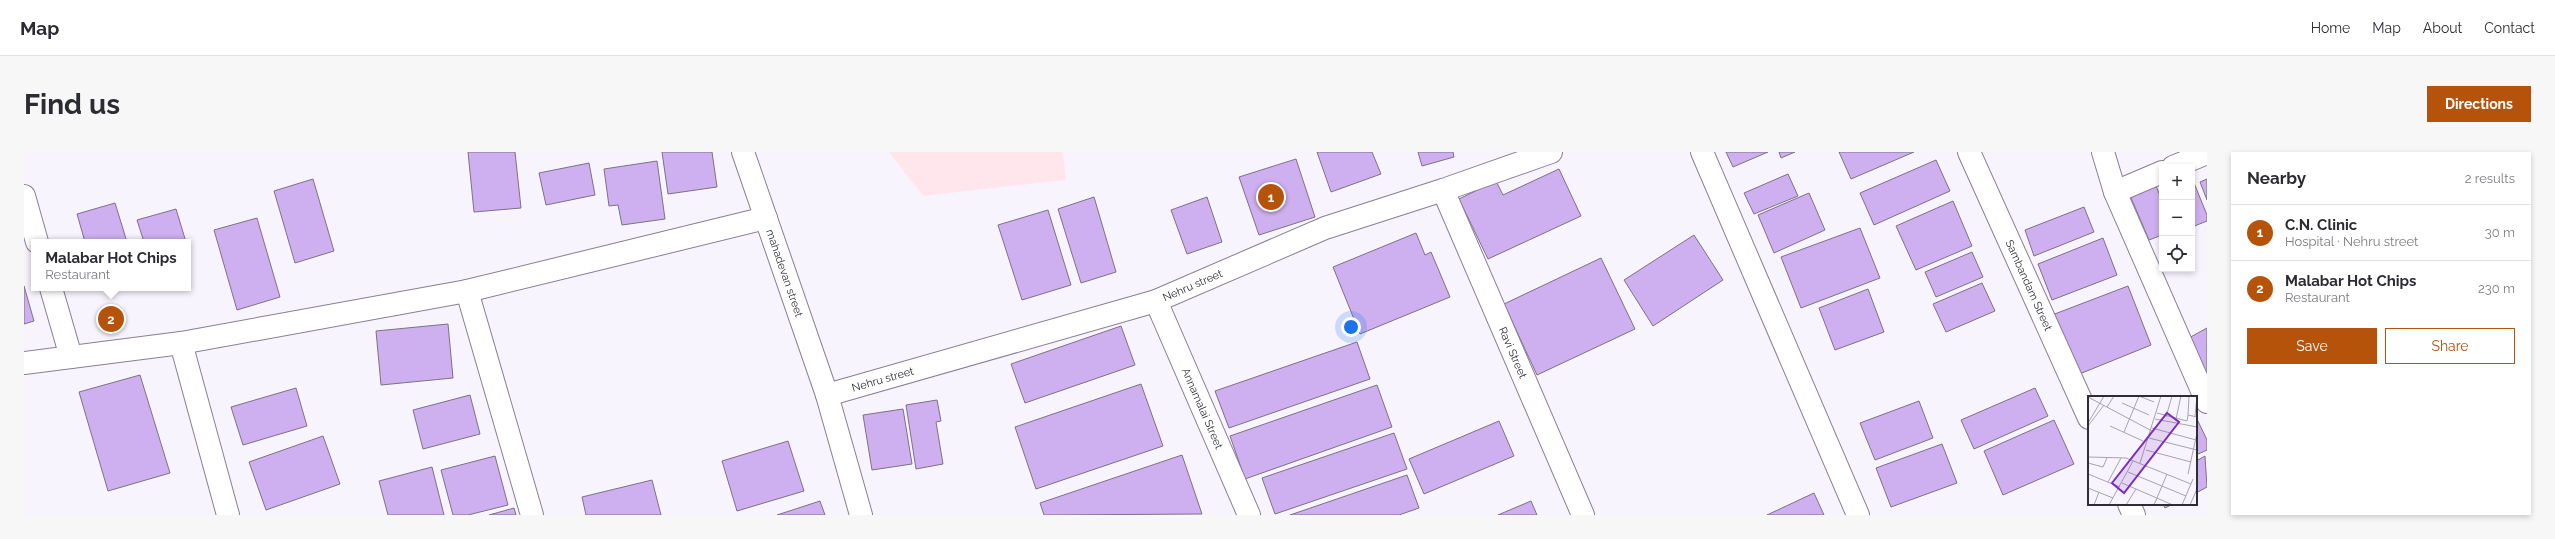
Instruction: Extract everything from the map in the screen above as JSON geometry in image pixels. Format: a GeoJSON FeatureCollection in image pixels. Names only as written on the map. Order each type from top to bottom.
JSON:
{"type":"FeatureCollection","features":[{"type":"Feature","properties":{"kind":"street","name":"mahadevan street"},"geometry":{"type":"LineString","coordinates":[[743,152],[827,395],[861,515]]}},
{"type":"Feature","properties":{"kind":"street","name":"Nehru street"},"geometry":{"type":"LineString","coordinates":[[827,395],[1156,302],[1325,228],[1443,190],[1551,152]]}},
{"type":"Feature","properties":{"kind":"street"},"geometry":{"type":"LineString","coordinates":[[1702,152],[1858,515]]}},
{"type":"Feature","properties":{"kind":"street","name":"Sambandam Street"},"geometry":{"type":"LineString","coordinates":[[1969,152],[2088,416]]}},
{"type":"Feature","properties":{"kind":"street"},"geometry":{"type":"LineString","coordinates":[[2103,152],[2115,192],[2207,402]]}},
{"type":"Feature","properties":{"kind":"street"},"geometry":{"type":"LineString","coordinates":[[2180,164],[2207,152]]}},
{"type":"Feature","properties":{"kind":"street"},"geometry":{"type":"LineString","coordinates":[[2115,192],[2159,173]]}},
{"type":"Feature","properties":{"kind":"street","name":"Ravi Street"},"geometry":{"type":"LineString","coordinates":[[1443,190],[1583,515]]}},
{"type":"Feature","properties":{"kind":"street"},"geometry":{"type":"LineString","coordinates":[[24,196],[36,239]]}},
{"type":"Feature","properties":{"kind":"street"},"geometry":{"type":"LineString","coordinates":[[24,363],[181,343],[467,291],[766,218]]}},
{"type":"Feature","properties":{"kind":"street"},"geometry":{"type":"LineString","coordinates":[[52,291],[71,357]]}},
{"type":"Feature","properties":{"kind":"street"},"geometry":{"type":"LineString","coordinates":[[467,291],[532,515]]}},
{"type":"Feature","properties":{"kind":"street","name":"Annamalai Street"},"geometry":{"type":"LineString","coordinates":[[1156,302],[1249,515]]}},
{"type":"Feature","properties":{"kind":"street"},"geometry":{"type":"LineString","coordinates":[[181,343],[228,515]]}},
{"type":"Feature","properties":{"kind":"street"},"geometry":{"type":"LineString","coordinates":[[2129,505],[2134,515]]}},
{"type":"Feature","properties":{"kind":"shaded area"},"geometry":{"type":"Polygon","coordinates":[[[889,152],[1063,152],[1066,180],[923,196],[889,152]]]}},
{"type":"Feature","properties":{"kind":"building"},"geometry":{"type":"Polygon","coordinates":[[[468,152],[515,152],[521,208],[474,212],[468,152]]]}},
{"type":"Feature","properties":{"kind":"building"},"geometry":{"type":"Polygon","coordinates":[[[662,152],[712,152],[717,187],[668,194],[662,152]]]}},
{"type":"Feature","properties":{"kind":"building"},"geometry":{"type":"Polygon","coordinates":[[[1317,152],[1372,152],[1381,174],[1331,192],[1317,152]]]}},
{"type":"Feature","properties":{"kind":"building"},"geometry":{"type":"Polygon","coordinates":[[[1418,152],[1453,152],[1454,157],[1422,166],[1418,152]]]}},
{"type":"Feature","properties":{"kind":"building"},"geometry":{"type":"Polygon","coordinates":[[[1726,152],[1768,152],[1733,167],[1726,152]]]}},
{"type":"Feature","properties":{"kind":"building"},"geometry":{"type":"Polygon","coordinates":[[[1779,152],[1795,152],[1781,158],[1779,152]]]}},
{"type":"Feature","properties":{"kind":"building"},"geometry":{"type":"Polygon","coordinates":[[[1839,152],[1914,152],[1851,179],[1839,152]]]}},
{"type":"Feature","properties":{"kind":"building"},"geometry":{"type":"Polygon","coordinates":[[[1296,159],[1315,217],[1259,235],[1239,177],[1296,159]]]}},
{"type":"Feature","properties":{"kind":"building"},"geometry":{"type":"Polygon","coordinates":[[[1936,160],[1950,191],[1874,225],[1860,193],[1936,160]]]}},
{"type":"Feature","properties":{"kind":"building"},"geometry":{"type":"Polygon","coordinates":[[[657,161],[665,219],[622,225],[618,205],[609,206],[604,169],[657,161]]]}},
{"type":"Feature","properties":{"kind":"building"},"geometry":{"type":"Polygon","coordinates":[[[589,163],[595,195],[546,205],[539,173],[589,163]]]}},
{"type":"Feature","properties":{"kind":"building"},"geometry":{"type":"Polygon","coordinates":[[[1559,169],[1581,216],[1488,259],[1459,199],[1496,181],[1503,195],[1559,169]]]}},
{"type":"Feature","properties":{"kind":"building"},"geometry":{"type":"Polygon","coordinates":[[[1788,174],[1798,196],[1754,214],[1744,193],[1788,174]]]}},
{"type":"Feature","properties":{"kind":"building"},"geometry":{"type":"Polygon","coordinates":[[[313,179],[334,251],[295,263],[274,191],[313,179]]]}},
{"type":"Feature","properties":{"kind":"building"},"geometry":{"type":"Polygon","coordinates":[[[2207,179],[2207,200],[2200,182],[2207,179]]]}},
{"type":"Feature","properties":{"kind":"building"},"geometry":{"type":"Polygon","coordinates":[[[2155,183],[2159,193],[2159,236],[2149,240],[2129,193],[2155,183]]]}},
{"type":"Feature","properties":{"kind":"building"},"geometry":{"type":"Polygon","coordinates":[[[2195,185],[2207,215],[2207,221],[2195,226],[2195,185]]]}},
{"type":"Feature","properties":{"kind":"building"},"geometry":{"type":"Polygon","coordinates":[[[1809,193],[1825,230],[1774,253],[1758,215],[1809,193]]]}},
{"type":"Feature","properties":{"kind":"building"},"geometry":{"type":"Polygon","coordinates":[[[1094,197],[1116,272],[1081,283],[1058,209],[1094,197]]]}},
{"type":"Feature","properties":{"kind":"building"},"geometry":{"type":"Polygon","coordinates":[[[1207,197],[1222,242],[1187,254],[1171,210],[1207,197]]]}},
{"type":"Feature","properties":{"kind":"building"},"geometry":{"type":"Polygon","coordinates":[[[1953,201],[1972,246],[1916,270],[1896,226],[1953,201]]]}},
{"type":"Feature","properties":{"kind":"building"},"geometry":{"type":"Polygon","coordinates":[[[115,203],[126,239],[84,239],[77,214],[115,203]]]}},
{"type":"Feature","properties":{"kind":"building"},"geometry":{"type":"Polygon","coordinates":[[[2084,207],[2094,232],[2034,256],[2025,230],[2084,207]]]}},
{"type":"Feature","properties":{"kind":"building"},"geometry":{"type":"Polygon","coordinates":[[[176,209],[185,239],[143,239],[137,220],[176,209]]]}},
{"type":"Feature","properties":{"kind":"building"},"geometry":{"type":"Polygon","coordinates":[[[1048,210],[1071,285],[1022,300],[998,225],[1048,210]]]}},
{"type":"Feature","properties":{"kind":"building"},"geometry":{"type":"Polygon","coordinates":[[[257,218],[280,297],[237,310],[214,230],[257,218]]]}},
{"type":"Feature","properties":{"kind":"building"},"geometry":{"type":"Polygon","coordinates":[[[1860,228],[1880,278],[1801,308],[1781,257],[1860,228]]]}},
{"type":"Feature","properties":{"kind":"building"},"geometry":{"type":"Polygon","coordinates":[[[1416,233],[1425,255],[1431,252],[1450,297],[1360,334],[1333,267],[1416,233]]]}},
{"type":"Feature","properties":{"kind":"building"},"geometry":{"type":"Polygon","coordinates":[[[1694,235],[1723,280],[1653,326],[1624,280],[1694,235]]]}},
{"type":"Feature","properties":{"kind":"building"},"geometry":{"type":"Polygon","coordinates":[[[2103,238],[2117,275],[2052,300],[2038,264],[2103,238]]]}},
{"type":"Feature","properties":{"kind":"building"},"geometry":{"type":"Polygon","coordinates":[[[1972,252],[1983,277],[1936,297],[1925,272],[1972,252]]]}},
{"type":"Feature","properties":{"kind":"building"},"geometry":{"type":"Polygon","coordinates":[[[1601,258],[1635,329],[1537,375],[1504,304],[1601,258]]]}},
{"type":"Feature","properties":{"kind":"building"},"geometry":{"type":"Polygon","coordinates":[[[1982,283],[1995,311],[1946,332],[1933,304],[1982,283]]]}},
{"type":"Feature","properties":{"kind":"building"},"geometry":{"type":"Polygon","coordinates":[[[24,286],[34,321],[24,324],[24,286]]]}},
{"type":"Feature","properties":{"kind":"building"},"geometry":{"type":"Polygon","coordinates":[[[2128,286],[2151,345],[2077,375],[2052,315],[2128,286]]]}},
{"type":"Feature","properties":{"kind":"building"},"geometry":{"type":"Polygon","coordinates":[[[1868,289],[1884,332],[1835,350],[1819,308],[1868,289]]]}},
{"type":"Feature","properties":{"kind":"building"},"geometry":{"type":"Polygon","coordinates":[[[448,324],[453,378],[381,385],[376,331],[448,324]]]}},
{"type":"Feature","properties":{"kind":"building"},"geometry":{"type":"Polygon","coordinates":[[[1121,326],[1135,365],[1025,403],[1011,364],[1121,326]]]}},
{"type":"Feature","properties":{"kind":"building"},"geometry":{"type":"Polygon","coordinates":[[[2207,328],[2207,378],[2187,339],[2207,328]]]}},
{"type":"Feature","properties":{"kind":"building"},"geometry":{"type":"Polygon","coordinates":[[[1357,342],[1370,379],[1229,428],[1215,391],[1357,342]]]}},
{"type":"Feature","properties":{"kind":"building"},"geometry":{"type":"Polygon","coordinates":[[[140,375],[170,473],[108,491],[79,392],[140,375]]]}},
{"type":"Feature","properties":{"kind":"building"},"geometry":{"type":"Polygon","coordinates":[[[1141,384],[1163,446],[1036,489],[1015,427],[1141,384]]]}},
{"type":"Feature","properties":{"kind":"building"},"geometry":{"type":"Polygon","coordinates":[[[1377,385],[1392,427],[1245,479],[1230,436],[1377,385]]]}},
{"type":"Feature","properties":{"kind":"building"},"geometry":{"type":"Polygon","coordinates":[[[296,388],[307,426],[243,445],[231,407],[296,388]]]}},
{"type":"Feature","properties":{"kind":"building"},"geometry":{"type":"Polygon","coordinates":[[[2035,388],[2048,416],[1974,449],[1961,420],[2035,388]]]}},
{"type":"Feature","properties":{"kind":"building"},"geometry":{"type":"Polygon","coordinates":[[[470,395],[480,434],[423,449],[413,410],[470,395]]]}},
{"type":"Feature","properties":{"kind":"building"},"geometry":{"type":"Polygon","coordinates":[[[937,400],[941,421],[936,422],[943,464],[916,469],[906,405],[937,400]]]}},
{"type":"Feature","properties":{"kind":"building"},"geometry":{"type":"Polygon","coordinates":[[[1919,401],[1933,438],[1875,460],[1860,423],[1919,401]]]}},
{"type":"Feature","properties":{"kind":"building"},"geometry":{"type":"Polygon","coordinates":[[[903,409],[912,464],[872,470],[863,415],[903,409]]]}},
{"type":"Feature","properties":{"kind":"building"},"geometry":{"type":"Polygon","coordinates":[[[2197,419],[2207,440],[2207,450],[2197,455],[2197,419]]]}},
{"type":"Feature","properties":{"kind":"building"},"geometry":{"type":"Polygon","coordinates":[[[2054,420],[2074,464],[2003,495],[1984,451],[2054,420]]]}},
{"type":"Feature","properties":{"kind":"building"},"geometry":{"type":"Polygon","coordinates":[[[1499,421],[1514,456],[1424,494],[1409,459],[1499,421]]]}},
{"type":"Feature","properties":{"kind":"building"},"geometry":{"type":"Polygon","coordinates":[[[1394,433],[1407,469],[1275,514],[1262,478],[1394,433]]]}},
{"type":"Feature","properties":{"kind":"building"},"geometry":{"type":"Polygon","coordinates":[[[323,436],[340,484],[266,510],[249,462],[323,436]]]}},
{"type":"Feature","properties":{"kind":"building"},"geometry":{"type":"Polygon","coordinates":[[[788,441],[804,491],[737,511],[722,461],[788,441]]]}},
{"type":"Feature","properties":{"kind":"building"},"geometry":{"type":"Polygon","coordinates":[[[1942,444],[1957,483],[1891,507],[1876,468],[1942,444]]]}},
{"type":"Feature","properties":{"kind":"building"},"geometry":{"type":"Polygon","coordinates":[[[1182,455],[1202,514],[1044,515],[1040,503],[1182,455]]]}},
{"type":"Feature","properties":{"kind":"building"},"geometry":{"type":"Polygon","coordinates":[[[495,456],[508,505],[468,515],[453,515],[441,470],[495,456]]]}},
{"type":"Feature","properties":{"kind":"building"},"geometry":{"type":"Polygon","coordinates":[[[2205,456],[2207,487],[2197,492],[2197,460],[2205,456]]]}},
{"type":"Feature","properties":{"kind":"building"},"geometry":{"type":"Polygon","coordinates":[[[432,467],[444,515],[388,515],[379,481],[432,467]]]}},
{"type":"Feature","properties":{"kind":"building"},"geometry":{"type":"Polygon","coordinates":[[[1407,475],[1419,508],[1399,515],[1290,515],[1407,475]]]}},
{"type":"Feature","properties":{"kind":"building"},"geometry":{"type":"Polygon","coordinates":[[[652,480],[661,515],[586,515],[582,497],[652,480]]]}},
{"type":"Feature","properties":{"kind":"building"},"geometry":{"type":"Polygon","coordinates":[[[1814,493],[1824,515],[1767,515],[1814,493]]]}},
{"type":"Feature","properties":{"kind":"building"},"geometry":{"type":"Polygon","coordinates":[[[820,501],[825,515],[777,515],[820,501]]]}},
{"type":"Feature","properties":{"kind":"building"},"geometry":{"type":"Polygon","coordinates":[[[1531,501],[1537,515],[1498,515],[1531,501]]]}},
{"type":"Feature","properties":{"kind":"building"},"geometry":{"type":"Polygon","coordinates":[[[2164,505],[2171,505],[2165,508],[2164,505]]]}},
{"type":"Feature","properties":{"kind":"building"},"geometry":{"type":"Polygon","coordinates":[[[514,508],[516,515],[489,515],[514,508]]]}},
{"type":"Feature","properties":{"kind":"place","name":"C.N. Clinic"},"geometry":{"type":"Point","coordinates":[1271,197]}},
{"type":"Feature","properties":{"kind":"place","name":"Malabar Hot Chips"},"geometry":{"type":"Point","coordinates":[111,319]}}]}
